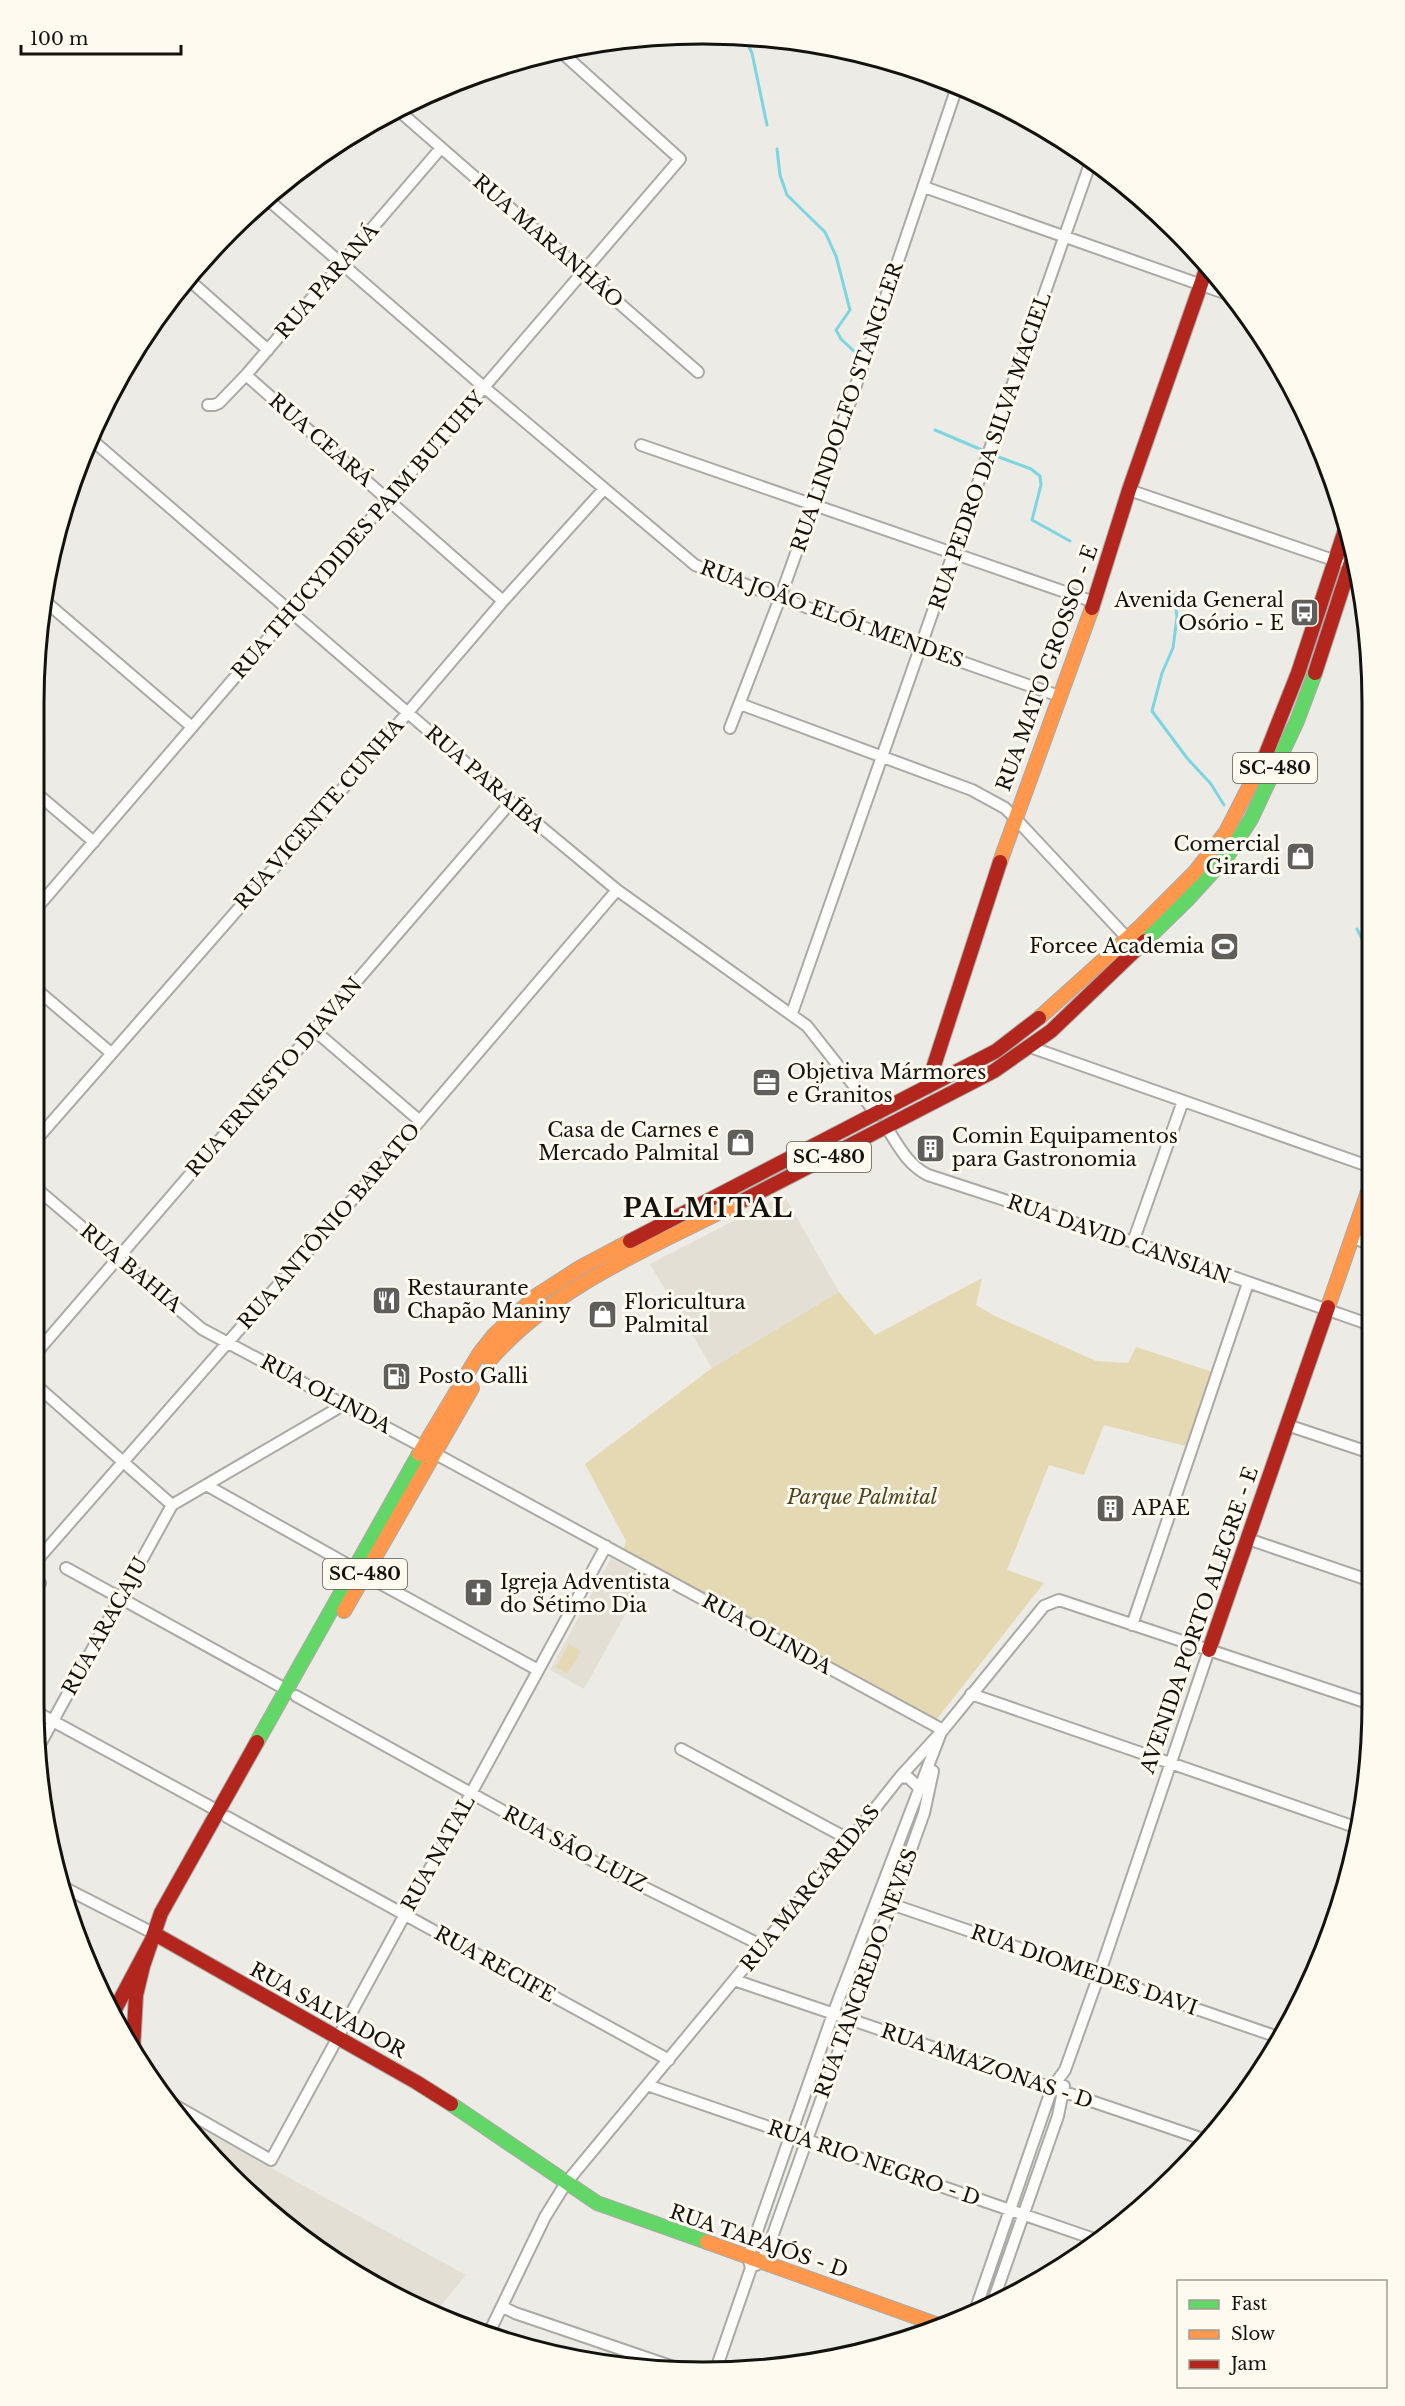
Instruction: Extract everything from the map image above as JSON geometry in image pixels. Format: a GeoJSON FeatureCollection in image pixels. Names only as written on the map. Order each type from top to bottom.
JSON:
{"type":"FeatureCollection","features":[{"type":"Feature","properties":{"kind":"main road","name":"RUA MATO GROSSO - E"},"geometry":{"type":"LineString","coordinates":[[927,1087],[1015,818],[1094,602],[1129,490],[1204,275]]}},
{"type":"Feature","properties":{"kind":"main road","name":"SC-480"},"geometry":{"type":"LineString","coordinates":[[428,1450],[489,1360],[503,1343],[545,1307],[591,1279],[994,1071],[1051,1031],[1133,944],[1197,868],[1239,812],[1263,761],[1298,671],[1341,542]]}},
{"type":"Feature","properties":{"kind":"main road","name":"SC-480"},"geometry":{"type":"LineString","coordinates":[[134,2036],[136,1995],[161,1913],[223,1814],[428,1450],[479,1354],[494,1335],[536,1296],[581,1267],[996,1051],[1023,1033],[1187,900],[1228,855],[1251,819],[1297,721],[1349,572]]}},
{"type":"Feature","properties":{"kind":"main road"},"geometry":{"type":"LineString","coordinates":[[927,1087],[933,1103]]}},
{"type":"Feature","properties":{"kind":"main road","name":"AVENIDA PORTO ALEGRE - E"},"geometry":{"type":"LineString","coordinates":[[1209,1650],[1361,1212]]}},
{"type":"Feature","properties":{"kind":"main road"},"geometry":{"type":"LineString","coordinates":[[117,2006],[154,1934]]}},
{"type":"Feature","properties":{"kind":"main road","name":"RUA SALVADOR"},"geometry":{"type":"LineString","coordinates":[[154,1934],[416,2082],[476,2120],[566,2183]]}},
{"type":"Feature","properties":{"kind":"main road","name":"RUA TAPAJÓS - D"},"geometry":{"type":"LineString","coordinates":[[566,2183],[597,2203],[754,2263],[929,2322]]}},
{"type":"Feature","properties":{"kind":"street","name":"RUA THUCYDIDES PAIM BUTUHY"},"geometry":{"type":"LineString","coordinates":[[44,900],[680,159],[567,58]]}},
{"type":"Feature","properties":{"kind":"street","name":"RUA LINDOLFO STANGLER"},"geometry":{"type":"LineString","coordinates":[[730,728],[814,505],[955,94]]}},
{"type":"Feature","properties":{"kind":"street","name":"RUA MARANHÃO"},"geometry":{"type":"LineString","coordinates":[[404,115],[698,372]]}},
{"type":"Feature","properties":{"kind":"street","name":"RUA PARANÁ"},"geometry":{"type":"LineString","coordinates":[[208,405],[219,403],[246,375],[441,148]]}},
{"type":"Feature","properties":{"kind":"street","name":"RUA PEDRO DA SILVA MACIEL"},"geometry":{"type":"LineString","coordinates":[[792,1013],[1089,169]]}},
{"type":"Feature","properties":{"kind":"street"},"geometry":{"type":"LineString","coordinates":[[924,187],[1216,290]]}},
{"type":"Feature","properties":{"kind":"street","name":"RUA JOÃO ELÓI MENDES"},"geometry":{"type":"LineString","coordinates":[[273,203],[485,388],[695,565],[780,598],[1059,696]]}},
{"type":"Feature","properties":{"kind":"street"},"geometry":{"type":"LineString","coordinates":[[194,284],[268,350]]}},
{"type":"Feature","properties":{"kind":"street","name":"RUA CEARÁ"},"geometry":{"type":"LineString","coordinates":[[246,375],[504,601]]}},
{"type":"Feature","properties":{"kind":"street","name":"RUA PARAÍBA"},"geometry":{"type":"LineString","coordinates":[[97,444],[511,802],[617,890],[792,1013],[807,1026],[878,1114]]}},
{"type":"Feature","properties":{"kind":"street"},"geometry":{"type":"LineString","coordinates":[[641,445],[1094,602]]}},
{"type":"Feature","properties":{"kind":"street","name":"RUA VICENTE CUNHA"},"geometry":{"type":"LineString","coordinates":[[44,1131],[302,836],[407,712],[604,489]]}},
{"type":"Feature","properties":{"kind":"street"},"geometry":{"type":"LineString","coordinates":[[1129,490],[1347,564]]}},
{"type":"Feature","properties":{"kind":"street"},"geometry":{"type":"LineString","coordinates":[[51,606],[192,728]]}},
{"type":"Feature","properties":{"kind":"street"},"geometry":{"type":"LineString","coordinates":[[740,704],[972,790],[1005,808],[1133,944]]}},
{"type":"Feature","properties":{"kind":"street"},"geometry":{"type":"LineString","coordinates":[[44,800],[94,842]]}},
{"type":"Feature","properties":{"kind":"street","name":"RUA ERNESTO DIAVAN"},"geometry":{"type":"LineString","coordinates":[[44,1344],[511,802]]}},
{"type":"Feature","properties":{"kind":"street","name":"RUA ANTÔNIO BARATO"},"geometry":{"type":"LineString","coordinates":[[44,1552],[230,1342],[617,890]]}},
{"type":"Feature","properties":{"kind":"street"},"geometry":{"type":"LineString","coordinates":[[44,996],[111,1053]]}},
{"type":"Feature","properties":{"kind":"street"},"geometry":{"type":"LineString","coordinates":[[314,1030],[420,1121]]}},
{"type":"Feature","properties":{"kind":"street"},"geometry":{"type":"LineString","coordinates":[[1030,1047],[1361,1163]]}},
{"type":"Feature","properties":{"kind":"street"},"geometry":{"type":"LineString","coordinates":[[1133,1242],[1183,1101]]}},
{"type":"Feature","properties":{"kind":"street","name":"RUA DAVID CANSIAN"},"geometry":{"type":"LineString","coordinates":[[887,1128],[905,1157],[916,1169],[928,1175],[1133,1242],[1361,1322]]}},
{"type":"Feature","properties":{"kind":"street","name":"RUA BAHIA"},"geometry":{"type":"LineString","coordinates":[[44,1195],[202,1329],[230,1342]]}},
{"type":"Feature","properties":{"kind":"street"},"geometry":{"type":"LineString","coordinates":[[1352,1238],[1361,1241]]}},
{"type":"Feature","properties":{"kind":"street"},"geometry":{"type":"LineString","coordinates":[[1248,1282],[1132,1625],[1361,1701]]}},
{"type":"Feature","properties":{"kind":"street","name":"RUA OLINDA"},"geometry":{"type":"LineString","coordinates":[[230,1342],[943,1730]]}},
{"type":"Feature","properties":{"kind":"street"},"geometry":{"type":"LineString","coordinates":[[44,1392],[172,1505],[345,1404]]}},
{"type":"Feature","properties":{"kind":"street"},"geometry":{"type":"LineString","coordinates":[[1287,1425],[1361,1450]]}},
{"type":"Feature","properties":{"kind":"street"},"geometry":{"type":"LineString","coordinates":[[207,1485],[538,1670]]}},
{"type":"Feature","properties":{"kind":"street","name":"RUA ARACAJU"},"geometry":{"type":"LineString","coordinates":[[45,1735],[172,1505]]}},
{"type":"Feature","properties":{"kind":"street"},"geometry":{"type":"LineString","coordinates":[[1248,1539],[1361,1578]]}},
{"type":"Feature","properties":{"kind":"street","name":"RUA NATAL"},"geometry":{"type":"LineString","coordinates":[[185,2111],[271,2160],[606,1546]]}},
{"type":"Feature","properties":{"kind":"street","name":"RUA SÃO LUIZ"},"geometry":{"type":"LineString","coordinates":[[66,1568],[613,1872],[763,1946]]}},
{"type":"Feature","properties":{"kind":"street","name":"RUA MARGARIDAS"},"geometry":{"type":"LineString","coordinates":[[492,2328],[504,2307],[526,2254],[566,2183],[900,1777],[943,1730],[1044,1606],[1059,1600],[1132,1625]]}},
{"type":"Feature","properties":{"kind":"street","name":"AVENIDA PORTO ALEGRE - E"},"geometry":{"type":"LineString","coordinates":[[978,2302],[1052,2088],[1065,2070],[1099,1976],[1209,1650]]}},
{"type":"Feature","properties":{"kind":"street"},"geometry":{"type":"LineString","coordinates":[[971,1694],[1350,1825]]}},
{"type":"Feature","properties":{"kind":"street","name":"RUA RECIFE"},"geometry":{"type":"LineString","coordinates":[[44,1716],[669,2060]]}},
{"type":"Feature","properties":{"kind":"street","name":"RUA TANCREDO NEVES"},"geometry":{"type":"LineString","coordinates":[[754,2263],[790,2134],[833,2014],[943,1730]]}},
{"type":"Feature","properties":{"kind":"street","name":"RUA TANCREDO NEVES"},"geometry":{"type":"LineString","coordinates":[[719,2362],[754,2263],[806,2140],[924,1813],[943,1730]]}},
{"type":"Feature","properties":{"kind":"street"},"geometry":{"type":"LineString","coordinates":[[681,1749],[850,1840]]}},
{"type":"Feature","properties":{"kind":"street"},"geometry":{"type":"LineString","coordinates":[[900,1777],[909,1778],[920,1789]]}},
{"type":"Feature","properties":{"kind":"street","name":"RUA SALVADOR"},"geometry":{"type":"LineString","coordinates":[[71,1891],[154,1934]]}},
{"type":"Feature","properties":{"kind":"street","name":"RUA DIOMEDES DAVI"},"geometry":{"type":"LineString","coordinates":[[891,1904],[1272,2035]]}},
{"type":"Feature","properties":{"kind":"street","name":"RUA AMAZONAS - D"},"geometry":{"type":"LineString","coordinates":[[734,1980],[1198,2137]]}},
{"type":"Feature","properties":{"kind":"street","name":"AVENIDA PORTO ALEGRE - E"},"geometry":{"type":"LineString","coordinates":[[995,2295],[1059,2115],[1064,2092],[1065,2070]]}},
{"type":"Feature","properties":{"kind":"street","name":"RUA RIO NEGRO - D"},"geometry":{"type":"LineString","coordinates":[[647,2085],[1089,2237]]}},
{"type":"Feature","properties":{"kind":"street"},"geometry":{"type":"LineString","coordinates":[[504,2307],[515,2313],[655,2361]]}},
{"type":"Feature","properties":{"kind":"shaded area"},"geometry":{"type":"Polygon","coordinates":[[[784,1195],[839,1292],[712,1368],[650,1264],[784,1195]]]}},
{"type":"Feature","properties":{"kind":"shaded area"},"geometry":{"type":"Polygon","coordinates":[[[611,1558],[646,1577],[584,1689],[550,1670],[611,1558]]]}},
{"type":"Feature","properties":{"kind":"shaded area"},"geometry":{"type":"Polygon","coordinates":[[[199,2128],[466,2275],[439,2307],[411,2295],[336,2251],[301,2226],[268,2199],[199,2128]]]}},
{"type":"Feature","properties":{"kind":"green space","name":"Parque Palmital"},"geometry":{"type":"Polygon","coordinates":[[[982,1278],[976,1305],[995,1316],[1096,1361],[1128,1363],[1136,1347],[1213,1372],[1185,1446],[1104,1425],[1084,1475],[1049,1465],[1007,1570],[1044,1583],[936,1720],[623,1550],[626,1541],[585,1464],[712,1368],[839,1292],[875,1335],[982,1278]]]}},
{"type":"Feature","properties":{"kind":"green space"},"geometry":{"type":"Polygon","coordinates":[[[569,1644],[581,1651],[567,1674],[556,1667],[569,1644]]]}},
{"type":"Feature","properties":{"kind":"waterway"},"geometry":{"type":"LineString","coordinates":[[748,45],[752,53],[767,125]]}},
{"type":"Feature","properties":{"kind":"waterway"},"geometry":{"type":"LineString","coordinates":[[777,149],[780,175],[787,195],[825,232],[836,256],[850,310],[836,330],[841,339],[857,354]]}},
{"type":"Feature","properties":{"kind":"waterway"},"geometry":{"type":"LineString","coordinates":[[935,430],[982,450]]}},
{"type":"Feature","properties":{"kind":"waterway"},"geometry":{"type":"LineString","coordinates":[[996,456],[1031,469],[1040,476],[1041,485],[1032,520],[1070,541]]}},
{"type":"Feature","properties":{"kind":"waterway"},"geometry":{"type":"LineString","coordinates":[[1174,595],[1177,617],[1173,648],[1162,673],[1152,711],[1187,758],[1211,784],[1224,805]]}},
{"type":"Feature","properties":{"kind":"waterway"},"geometry":{"type":"LineString","coordinates":[[1357,929],[1361,937]]}},
{"type":"Feature","properties":{"kind":"traffic: fast"},"geometry":{"type":"LineString","coordinates":[[1145,941],[1228,855],[1251,819],[1297,721],[1315,673]]}},
{"type":"Feature","properties":{"kind":"traffic: fast"},"geometry":{"type":"LineString","coordinates":[[257,1742],[419,1454]]}},
{"type":"Feature","properties":{"kind":"traffic: fast"},"geometry":{"type":"LineString","coordinates":[[451,2104],[597,2203],[707,2242]]}},
{"type":"Feature","properties":{"kind":"traffic: slow"},"geometry":{"type":"LineString","coordinates":[[1000,862],[1092,608]]}},
{"type":"Feature","properties":{"kind":"traffic: slow"},"geometry":{"type":"LineString","coordinates":[[1039,1018],[1140,927],[1195,872],[1226,832],[1266,754]]}},
{"type":"Feature","properties":{"kind":"traffic: slow"},"geometry":{"type":"LineString","coordinates":[[490,1360],[516,1333],[576,1288],[642,1251],[744,1200]]}},
{"type":"Feature","properties":{"kind":"traffic: slow"},"geometry":{"type":"LineString","coordinates":[[1328,1307],[1361,1212]]}},
{"type":"Feature","properties":{"kind":"traffic: slow"},"geometry":{"type":"LineString","coordinates":[[419,1454],[479,1354],[494,1335],[536,1296],[581,1267],[630,1241]]}},
{"type":"Feature","properties":{"kind":"traffic: slow"},"geometry":{"type":"LineString","coordinates":[[344,1611],[472,1388]]}},
{"type":"Feature","properties":{"kind":"traffic: slow"},"geometry":{"type":"LineString","coordinates":[[707,2242],[930,2322]]}},
{"type":"Feature","properties":{"kind":"traffic: jam"},"geometry":{"type":"LineString","coordinates":[[1092,608],[1129,490],[1204,275]]}},
{"type":"Feature","properties":{"kind":"traffic: jam"},"geometry":{"type":"LineString","coordinates":[[1266,754],[1298,673],[1341,541]]}},
{"type":"Feature","properties":{"kind":"traffic: jam"},"geometry":{"type":"LineString","coordinates":[[1315,673],[1348,571]]}},
{"type":"Feature","properties":{"kind":"traffic: jam"},"geometry":{"type":"LineString","coordinates":[[927,1087],[1000,862]]}},
{"type":"Feature","properties":{"kind":"traffic: jam"},"geometry":{"type":"LineString","coordinates":[[744,1200],[994,1071],[1051,1031],[1145,941]]}},
{"type":"Feature","properties":{"kind":"traffic: jam"},"geometry":{"type":"LineString","coordinates":[[630,1241],[996,1051],[1039,1018]]}},
{"type":"Feature","properties":{"kind":"traffic: jam"},"geometry":{"type":"LineString","coordinates":[[1209,1650],[1328,1307]]}},
{"type":"Feature","properties":{"kind":"traffic: jam"},"geometry":{"type":"LineString","coordinates":[[134,2036],[136,1995],[161,1913],[257,1742]]}},
{"type":"Feature","properties":{"kind":"traffic: jam"},"geometry":{"type":"LineString","coordinates":[[117,2006],[155,1934],[451,2104]]}},
{"type":"Feature","properties":{"kind":"place","name":"Avenida General Osório - E"},"geometry":{"type":"Point","coordinates":[1305,612]}},
{"type":"Feature","properties":{"kind":"place","name":"Comercial Girardi"},"geometry":{"type":"Point","coordinates":[1301,856]}},
{"type":"Feature","properties":{"kind":"place","name":"Forcee Academia"},"geometry":{"type":"Point","coordinates":[1225,946]}},
{"type":"Feature","properties":{"kind":"place","name":"Objetiva Mármores e Granitos"},"geometry":{"type":"Point","coordinates":[766,1083]}},
{"type":"Feature","properties":{"kind":"place","name":"Casa de Carnes e Mercado Palmital"},"geometry":{"type":"Point","coordinates":[740,1142]}},
{"type":"Feature","properties":{"kind":"place","name":"Comin Equipamentos para Gastronomia"},"geometry":{"type":"Point","coordinates":[931,1148]}},
{"type":"Feature","properties":{"kind":"place","name":"Restaurante Chapão Maniny"},"geometry":{"type":"Point","coordinates":[386,1300]}},
{"type":"Feature","properties":{"kind":"place","name":"Floricultura Palmital"},"geometry":{"type":"Point","coordinates":[603,1314]}},
{"type":"Feature","properties":{"kind":"place","name":"Posto Galli"},"geometry":{"type":"Point","coordinates":[397,1376]}},
{"type":"Feature","properties":{"kind":"place","name":"APAE"},"geometry":{"type":"Point","coordinates":[1111,1508]}},
{"type":"Feature","properties":{"kind":"place","name":"Igreja Adventista do Sétimo Dia"},"geometry":{"type":"Point","coordinates":[479,1593]}},
{"type":"Feature","properties":{"kind":"district","name":"PALMITAL"},"geometry":{"type":"Point","coordinates":[708,1208]}}]}
